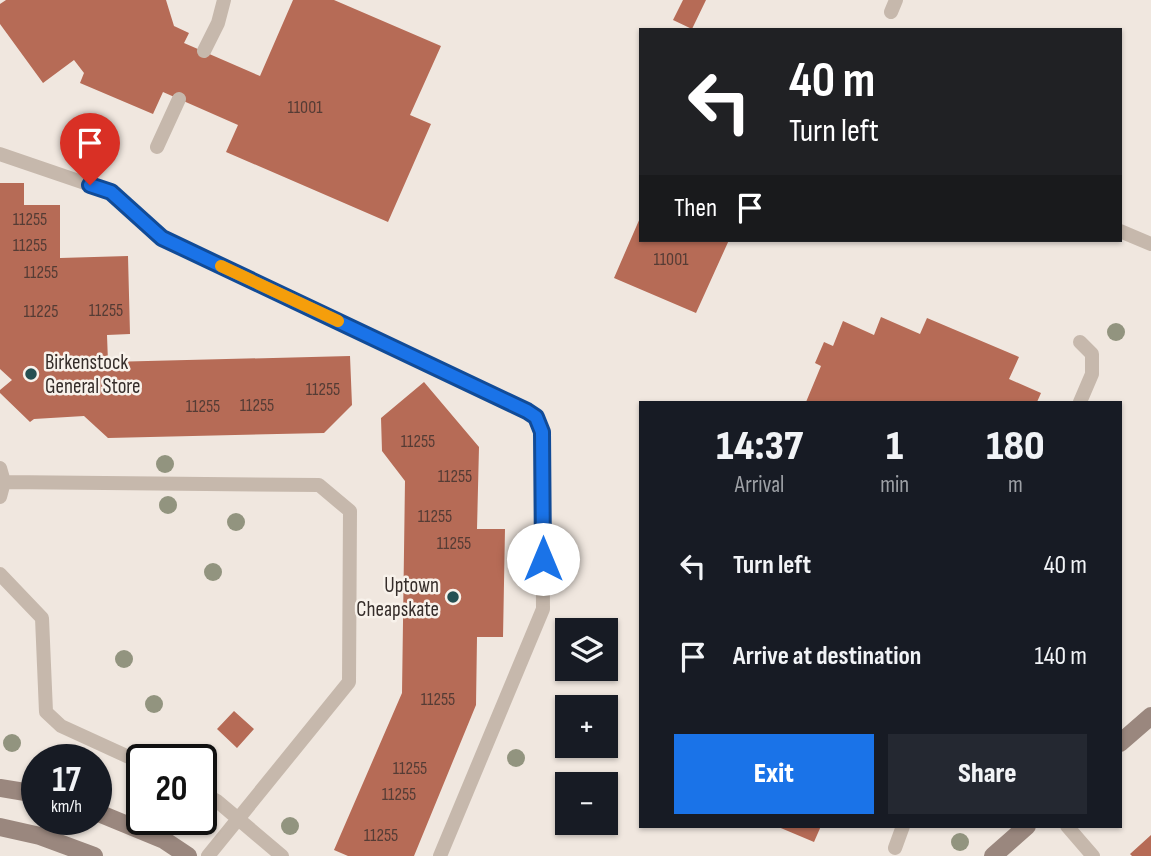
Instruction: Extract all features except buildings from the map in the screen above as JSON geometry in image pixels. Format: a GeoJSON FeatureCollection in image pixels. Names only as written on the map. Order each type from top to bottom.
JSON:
{"type":"FeatureCollection","features":[{"type":"Feature","properties":{"kind":"street"},"geometry":{"type":"LineString","coordinates":[[1122,741],[1151,716]]}},
{"type":"Feature","properties":{"kind":"street"},"geometry":{"type":"LineString","coordinates":[[0,788],[21,791]]}},
{"type":"Feature","properties":{"kind":"street"},"geometry":{"type":"LineString","coordinates":[[112,819],[164,840],[188,856]]}},
{"type":"Feature","properties":{"kind":"street"},"geometry":{"type":"LineString","coordinates":[[0,827],[40,836],[94,856]]}},
{"type":"Feature","properties":{"kind":"street"},"geometry":{"type":"LineString","coordinates":[[993,856],[1025,828]]}},
{"type":"Feature","properties":{"kind":"lane"},"geometry":{"type":"LineString","coordinates":[[204,51],[218,23],[224,0]]}},
{"type":"Feature","properties":{"kind":"lane"},"geometry":{"type":"LineString","coordinates":[[157,147],[179,99]]}},
{"type":"Feature","properties":{"kind":"lane"},"geometry":{"type":"LineString","coordinates":[[0,154],[111,192],[162,238],[536,417],[542,432],[543,609],[440,856]]}},
{"type":"Feature","properties":{"kind":"lane"},"geometry":{"type":"LineString","coordinates":[[1122,232],[1151,244]]}},
{"type":"Feature","properties":{"kind":"lane"},"geometry":{"type":"LineString","coordinates":[[1080,342],[1092,354],[1092,374],[1080,401]]}},
{"type":"Feature","properties":{"kind":"lane"},"geometry":{"type":"LineString","coordinates":[[1,483],[319,485],[349,511],[349,682],[208,856]]}},
{"type":"Feature","properties":{"kind":"lane"},"geometry":{"type":"LineString","coordinates":[[0,574],[42,618],[46,712],[61,726],[126,756]]}},
{"type":"Feature","properties":{"kind":"lane"},"geometry":{"type":"LineString","coordinates":[[217,801],[282,856]]}},
{"type":"Feature","properties":{"kind":"lane"},"geometry":{"type":"LineString","coordinates":[[895,848],[903,828]]}},
{"type":"Feature","properties":{"kind":"lane"},"geometry":{"type":"LineString","coordinates":[[1069,828],[1093,856]]}},
{"type":"Feature","properties":{"kind":"slow traffic"},"geometry":{"type":"LineString","coordinates":[[221,266],[338,321]]}},
{"type":"Feature","properties":{"kind":"place","name":"Birkenstock General Store"},"geometry":{"type":"Point","coordinates":[31,374]}},
{"type":"Feature","properties":{"kind":"place","name":"Uptown Cheapskate"},"geometry":{"type":"Point","coordinates":[453,597]}},
{"type":"Feature","properties":{"kind":"route"},"geometry":{"type":"LineString","coordinates":[[90,185],[111,192],[162,238],[536,417],[542,432],[543,559]]}}]}
